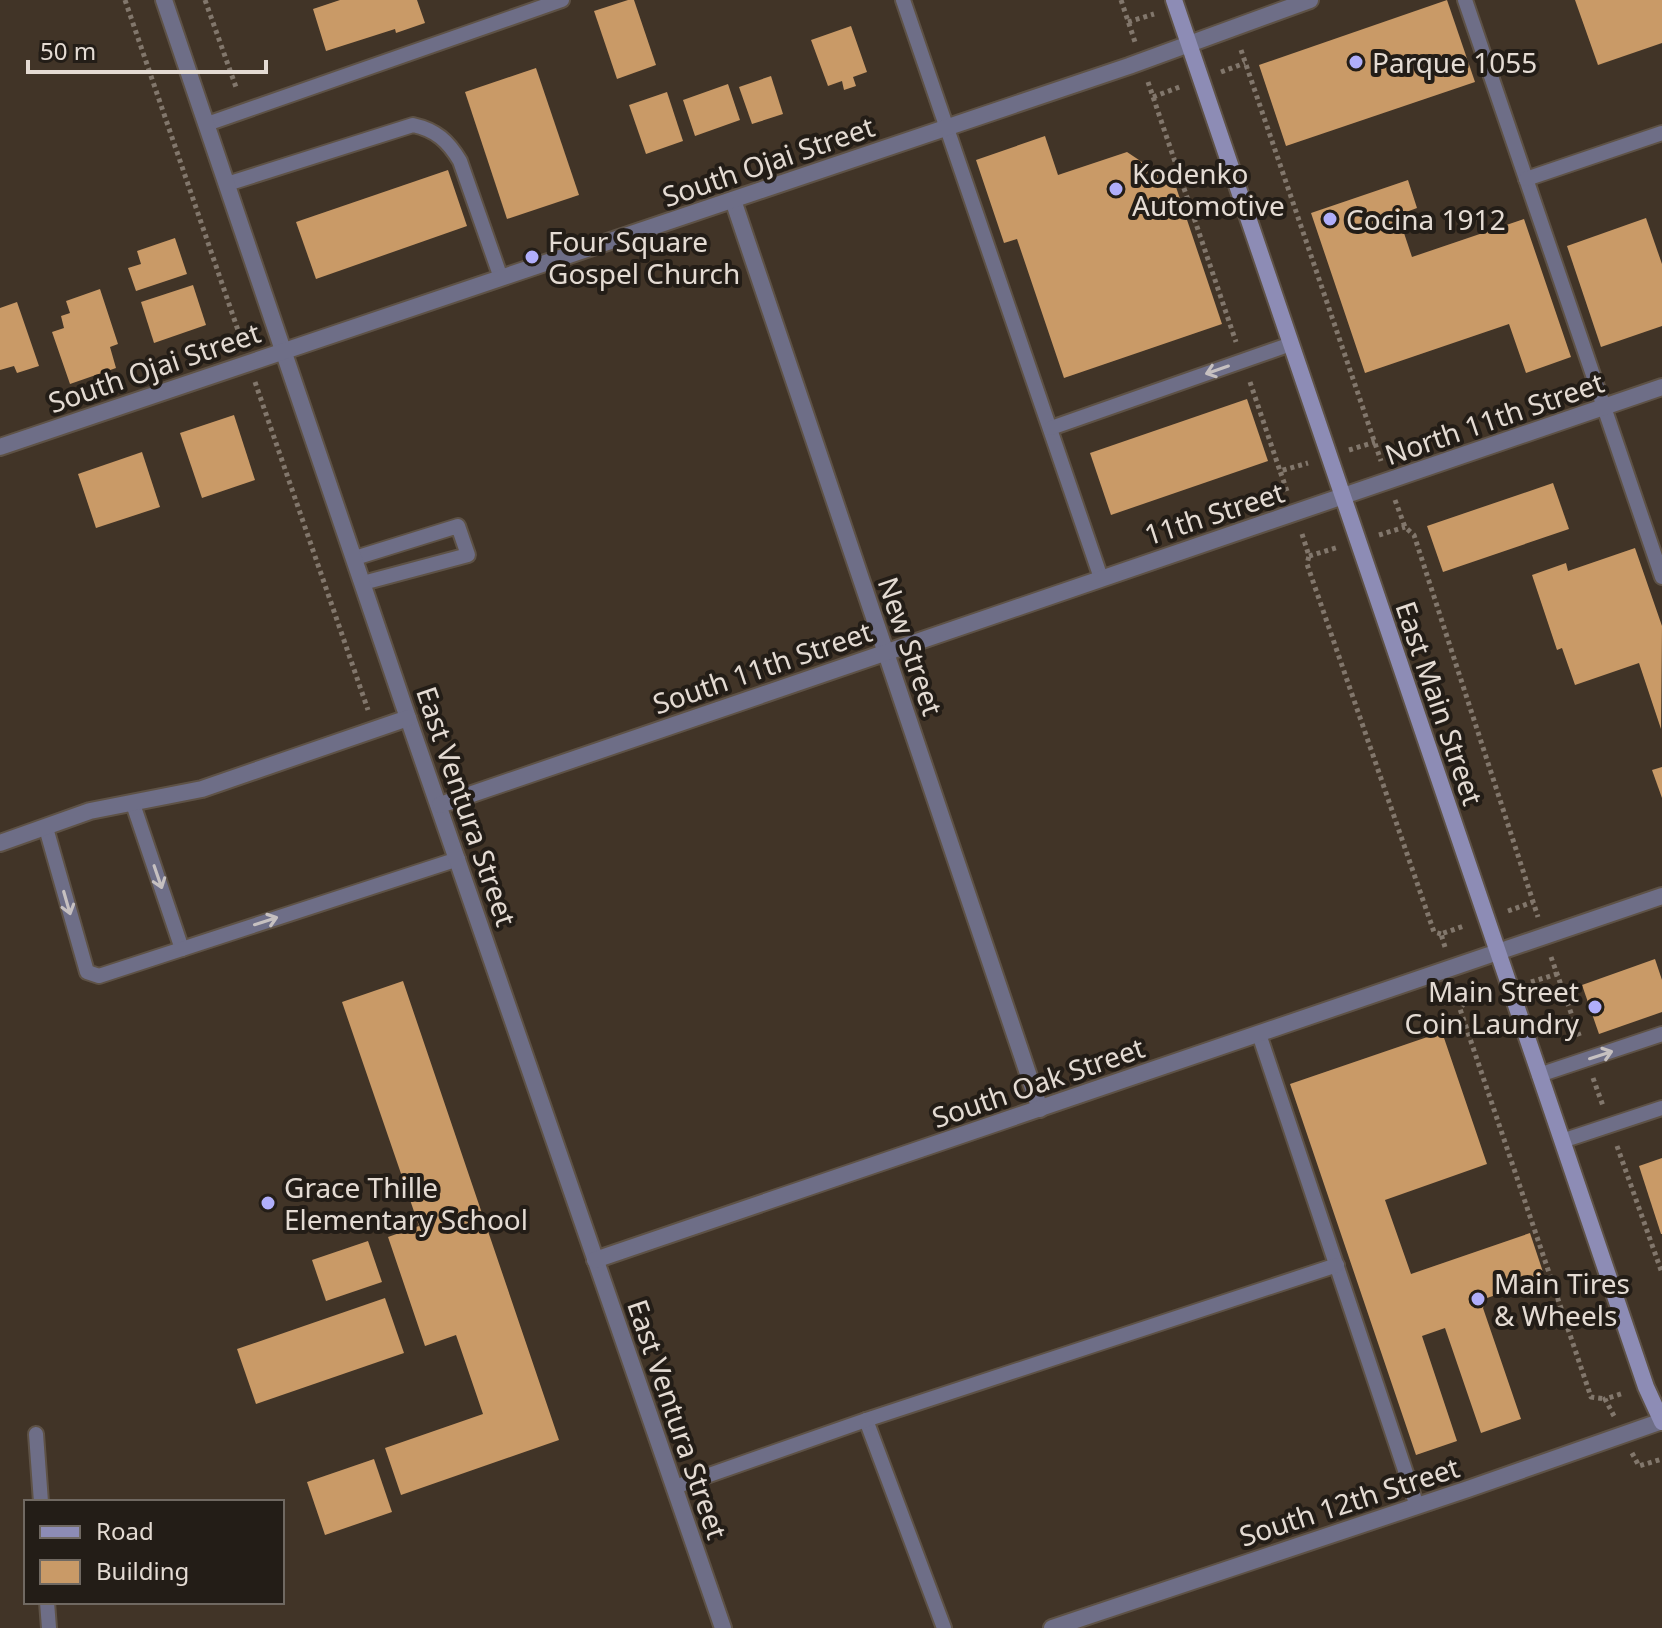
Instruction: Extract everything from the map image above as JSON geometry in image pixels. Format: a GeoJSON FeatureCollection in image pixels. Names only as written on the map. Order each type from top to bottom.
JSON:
{"type":"FeatureCollection","features":[{"type":"Feature","properties":{"kind":"street","name":"East Ventura Street"},"geometry":{"type":"LineString","coordinates":[[164,0],[723,1628]]}},
{"type":"Feature","properties":{"kind":"street","name":"East Main Street"},"geometry":{"type":"LineString","coordinates":[[1174,0],[1646,1387],[1662,1422]]}},
{"type":"Feature","properties":{"kind":"street","name":"South Ojai Street"},"geometry":{"type":"LineString","coordinates":[[0,447],[949,127],[1310,0]]}},
{"type":"Feature","properties":{"kind":"street","name":"New Street"},"geometry":{"type":"LineString","coordinates":[[733,200],[1040,1109]]}},
{"type":"Feature","properties":{"kind":"street","name":"North 11th Street"},"geometry":{"type":"LineString","coordinates":[[1343,497],[1662,387]]}},
{"type":"Feature","properties":{"kind":"street","name":"11th Street"},"geometry":{"type":"LineString","coordinates":[[1101,578],[1343,497]]}},
{"type":"Feature","properties":{"kind":"street","name":"South 11th Street"},"geometry":{"type":"LineString","coordinates":[[440,805],[1101,578]]}},
{"type":"Feature","properties":{"kind":"street"},"geometry":{"type":"LineString","coordinates":[[0,843],[90,811],[202,789],[408,718]]}},
{"type":"Feature","properties":{"kind":"street","name":"South Oak Street"},"geometry":{"type":"LineString","coordinates":[[595,1260],[1662,896]]}},
{"type":"Feature","properties":{"kind":"street","name":"South 12th Street"},"geometry":{"type":"LineString","coordinates":[[1052,1628],[1662,1422]]}},
{"type":"Feature","properties":{"kind":"lane"},"geometry":{"type":"LineString","coordinates":[[207,124],[562,0]]}},
{"type":"Feature","properties":{"kind":"lane"},"geometry":{"type":"LineString","coordinates":[[903,0],[1101,578]]}},
{"type":"Feature","properties":{"kind":"lane"},"geometry":{"type":"LineString","coordinates":[[1465,0],[1662,577]]}},
{"type":"Feature","properties":{"kind":"lane"},"geometry":{"type":"LineString","coordinates":[[227,184],[413,125],[430,129],[450,144],[460,161],[501,278]]}},
{"type":"Feature","properties":{"kind":"lane"},"geometry":{"type":"LineString","coordinates":[[1526,179],[1662,133]]}},
{"type":"Feature","properties":{"kind":"lane"},"geometry":{"type":"LineString","coordinates":[[1051,428],[1291,344]]}},
{"type":"Feature","properties":{"kind":"lane"},"geometry":{"type":"LineString","coordinates":[[355,558],[458,526],[468,555],[363,583]]}},
{"type":"Feature","properties":{"kind":"lane"},"geometry":{"type":"LineString","coordinates":[[133,804],[182,949]]}},
{"type":"Feature","properties":{"kind":"lane"},"geometry":{"type":"LineString","coordinates":[[46,828],[87,972],[99,976],[458,859]]}},
{"type":"Feature","properties":{"kind":"lane"},"geometry":{"type":"LineString","coordinates":[[1259,1034],[1417,1506]]}},
{"type":"Feature","properties":{"kind":"lane"},"geometry":{"type":"LineString","coordinates":[[1539,1075],[1662,1034]]}},
{"type":"Feature","properties":{"kind":"lane"},"geometry":{"type":"LineString","coordinates":[[1562,1141],[1662,1108]]}},
{"type":"Feature","properties":{"kind":"lane"},"geometry":{"type":"LineString","coordinates":[[675,1487],[866,1420],[1337,1265]]}},
{"type":"Feature","properties":{"kind":"lane"},"geometry":{"type":"LineString","coordinates":[[866,1420],[944,1628]]}},
{"type":"Feature","properties":{"kind":"lane"},"geometry":{"type":"LineString","coordinates":[[36,1434],[41,1500]]}},
{"type":"Feature","properties":{"kind":"lane"},"geometry":{"type":"LineString","coordinates":[[47,1604],[49,1628]]}},
{"type":"Feature","properties":{"kind":"path"},"geometry":{"type":"LineString","coordinates":[[125,0],[239,333]]}},
{"type":"Feature","properties":{"kind":"path"},"geometry":{"type":"LineString","coordinates":[[205,0],[244,111]]}},
{"type":"Feature","properties":{"kind":"path"},"geometry":{"type":"LineString","coordinates":[[1121,0],[1128,22]]}},
{"type":"Feature","properties":{"kind":"path"},"geometry":{"type":"LineString","coordinates":[[1245,63],[1405,527],[1414,535],[1544,936],[1662,1273]]}},
{"type":"Feature","properties":{"kind":"path"},"geometry":{"type":"LineString","coordinates":[[1153,97],[1280,471]]}},
{"type":"Feature","properties":{"kind":"path"},"geometry":{"type":"LineString","coordinates":[[258,389],[375,729]]}},
{"type":"Feature","properties":{"kind":"path"},"geometry":{"type":"LineString","coordinates":[[1309,556],[1307,564],[1434,932],[1441,934]]}},
{"type":"Feature","properties":{"kind":"path"},"geometry":{"type":"LineString","coordinates":[[1464,1003],[1460,1009],[1591,1397],[1605,1399]]}},
{"type":"Feature","properties":{"kind":"building"},"geometry":{"type":"Polygon","coordinates":[[[340,0],[417,0],[425,23],[326,51],[313,9],[340,0]]]}},
{"type":"Feature","properties":{"kind":"building"},"geometry":{"type":"Polygon","coordinates":[[[634,0],[656,65],[617,79],[594,11],[634,0]]]}},
{"type":"Feature","properties":{"kind":"building"},"geometry":{"type":"Polygon","coordinates":[[[1447,0],[1475,82],[1286,146],[1259,65],[1447,0]]]}},
{"type":"Feature","properties":{"kind":"building"},"geometry":{"type":"Polygon","coordinates":[[[1575,0],[1662,0],[1662,43],[1598,65],[1575,0]]]}},
{"type":"Feature","properties":{"kind":"building"},"geometry":{"type":"Polygon","coordinates":[[[851,26],[867,72],[853,77],[856,86],[844,90],[842,81],[828,86],[811,40],[851,26]]]}},
{"type":"Feature","properties":{"kind":"building"},"geometry":{"type":"Polygon","coordinates":[[[536,68],[579,195],[507,219],[465,92],[536,68]]]}},
{"type":"Feature","properties":{"kind":"building"},"geometry":{"type":"Polygon","coordinates":[[[771,76],[783,114],[752,124],[739,87],[771,76]]]}},
{"type":"Feature","properties":{"kind":"building"},"geometry":{"type":"Polygon","coordinates":[[[728,84],[740,120],[695,136],[683,100],[728,84]]]}},
{"type":"Feature","properties":{"kind":"building"},"geometry":{"type":"Polygon","coordinates":[[[667,92],[683,141],[646,154],[629,105],[667,92]]]}},
{"type":"Feature","properties":{"kind":"building"},"geometry":{"type":"Polygon","coordinates":[[[1045,136],[1058,175],[1127,152],[1175,184],[1222,324],[1064,378],[1017,239],[1004,243],[976,160],[1045,136]]]}},
{"type":"Feature","properties":{"kind":"building"},"geometry":{"type":"Polygon","coordinates":[[[448,170],[467,226],[316,279],[296,222],[448,170]]]}},
{"type":"Feature","properties":{"kind":"building"},"geometry":{"type":"Polygon","coordinates":[[[1408,180],[1417,208],[1398,215],[1412,257],[1524,219],[1571,357],[1526,373],[1509,324],[1365,373],[1311,213],[1408,180]]]}},
{"type":"Feature","properties":{"kind":"building"},"geometry":{"type":"Polygon","coordinates":[[[1646,218],[1662,264],[1662,326],[1601,347],[1567,246],[1646,218]]]}},
{"type":"Feature","properties":{"kind":"building"},"geometry":{"type":"Polygon","coordinates":[[[175,238],[187,274],[136,291],[128,268],[141,264],[137,251],[175,238]]]}},
{"type":"Feature","properties":{"kind":"building"},"geometry":{"type":"Polygon","coordinates":[[[193,285],[206,325],[154,343],[141,302],[193,285]]]}},
{"type":"Feature","properties":{"kind":"building"},"geometry":{"type":"Polygon","coordinates":[[[100,289],[118,344],[110,347],[116,368],[70,384],[52,332],[64,328],[61,316],[70,313],[66,301],[100,289]]]}},
{"type":"Feature","properties":{"kind":"building"},"geometry":{"type":"Polygon","coordinates":[[[17,302],[39,366],[17,373],[14,366],[0,370],[0,308],[17,302]]]}},
{"type":"Feature","properties":{"kind":"building"},"geometry":{"type":"Polygon","coordinates":[[[1247,399],[1268,461],[1111,515],[1090,453],[1247,399]]]}},
{"type":"Feature","properties":{"kind":"building"},"geometry":{"type":"Polygon","coordinates":[[[234,415],[255,480],[202,498],[180,433],[234,415]]]}},
{"type":"Feature","properties":{"kind":"building"},"geometry":{"type":"Polygon","coordinates":[[[142,452],[160,507],[96,528],[78,474],[142,452]]]}},
{"type":"Feature","properties":{"kind":"building"},"geometry":{"type":"Polygon","coordinates":[[[1553,483],[1569,529],[1443,572],[1427,526],[1553,483]]]}},
{"type":"Feature","properties":{"kind":"building"},"geometry":{"type":"Polygon","coordinates":[[[1635,548],[1662,626],[1661,729],[1639,663],[1575,685],[1562,648],[1557,650],[1532,575],[1566,563],[1568,571],[1635,548]]]}},
{"type":"Feature","properties":{"kind":"building"},"geometry":{"type":"Polygon","coordinates":[[[1662,767],[1662,798],[1652,770],[1662,767]]]}},
{"type":"Feature","properties":{"kind":"building"},"geometry":{"type":"Polygon","coordinates":[[[1655,959],[1662,980],[1662,1012],[1599,1034],[1582,985],[1655,959]]]}},
{"type":"Feature","properties":{"kind":"building"},"geometry":{"type":"Polygon","coordinates":[[[403,981],[559,1440],[401,1495],[385,1448],[483,1414],[456,1335],[425,1346],[388,1237],[419,1226],[342,1002],[403,981]]]}},
{"type":"Feature","properties":{"kind":"building"},"geometry":{"type":"Polygon","coordinates":[[[1442,1032],[1487,1164],[1385,1200],[1411,1274],[1530,1233],[1545,1278],[1487,1298],[1483,1308],[1521,1419],[1481,1433],[1445,1328],[1422,1336],[1457,1441],[1416,1455],[1290,1084],[1442,1032]]]}},
{"type":"Feature","properties":{"kind":"building"},"geometry":{"type":"Polygon","coordinates":[[[1662,1158],[1662,1234],[1661,1234],[1639,1166],[1662,1158]]]}},
{"type":"Feature","properties":{"kind":"building"},"geometry":{"type":"Polygon","coordinates":[[[368,1241],[382,1282],[326,1301],[312,1260],[368,1241]]]}},
{"type":"Feature","properties":{"kind":"building"},"geometry":{"type":"Polygon","coordinates":[[[385,1298],[404,1353],[256,1404],[237,1349],[385,1298]]]}},
{"type":"Feature","properties":{"kind":"building"},"geometry":{"type":"Polygon","coordinates":[[[374,1459],[392,1512],[325,1535],[307,1482],[374,1459]]]}},
{"type":"Feature","properties":{"kind":"place","name":"Parque 1055"},"geometry":{"type":"Point","coordinates":[1356,62]}},
{"type":"Feature","properties":{"kind":"place","name":"Kodenko Automotive"},"geometry":{"type":"Point","coordinates":[1116,189]}},
{"type":"Feature","properties":{"kind":"place","name":"Cocina 1912"},"geometry":{"type":"Point","coordinates":[1330,219]}},
{"type":"Feature","properties":{"kind":"place","name":"Four Square Gospel Church"},"geometry":{"type":"Point","coordinates":[532,257]}},
{"type":"Feature","properties":{"kind":"place","name":"Main Street Coin Laundry"},"geometry":{"type":"Point","coordinates":[1595,1007]}},
{"type":"Feature","properties":{"kind":"place","name":"Grace Thille Elementary School"},"geometry":{"type":"Point","coordinates":[268,1203]}},
{"type":"Feature","properties":{"kind":"place","name":"Main Tires & Wheels"},"geometry":{"type":"Point","coordinates":[1478,1299]}}]}
